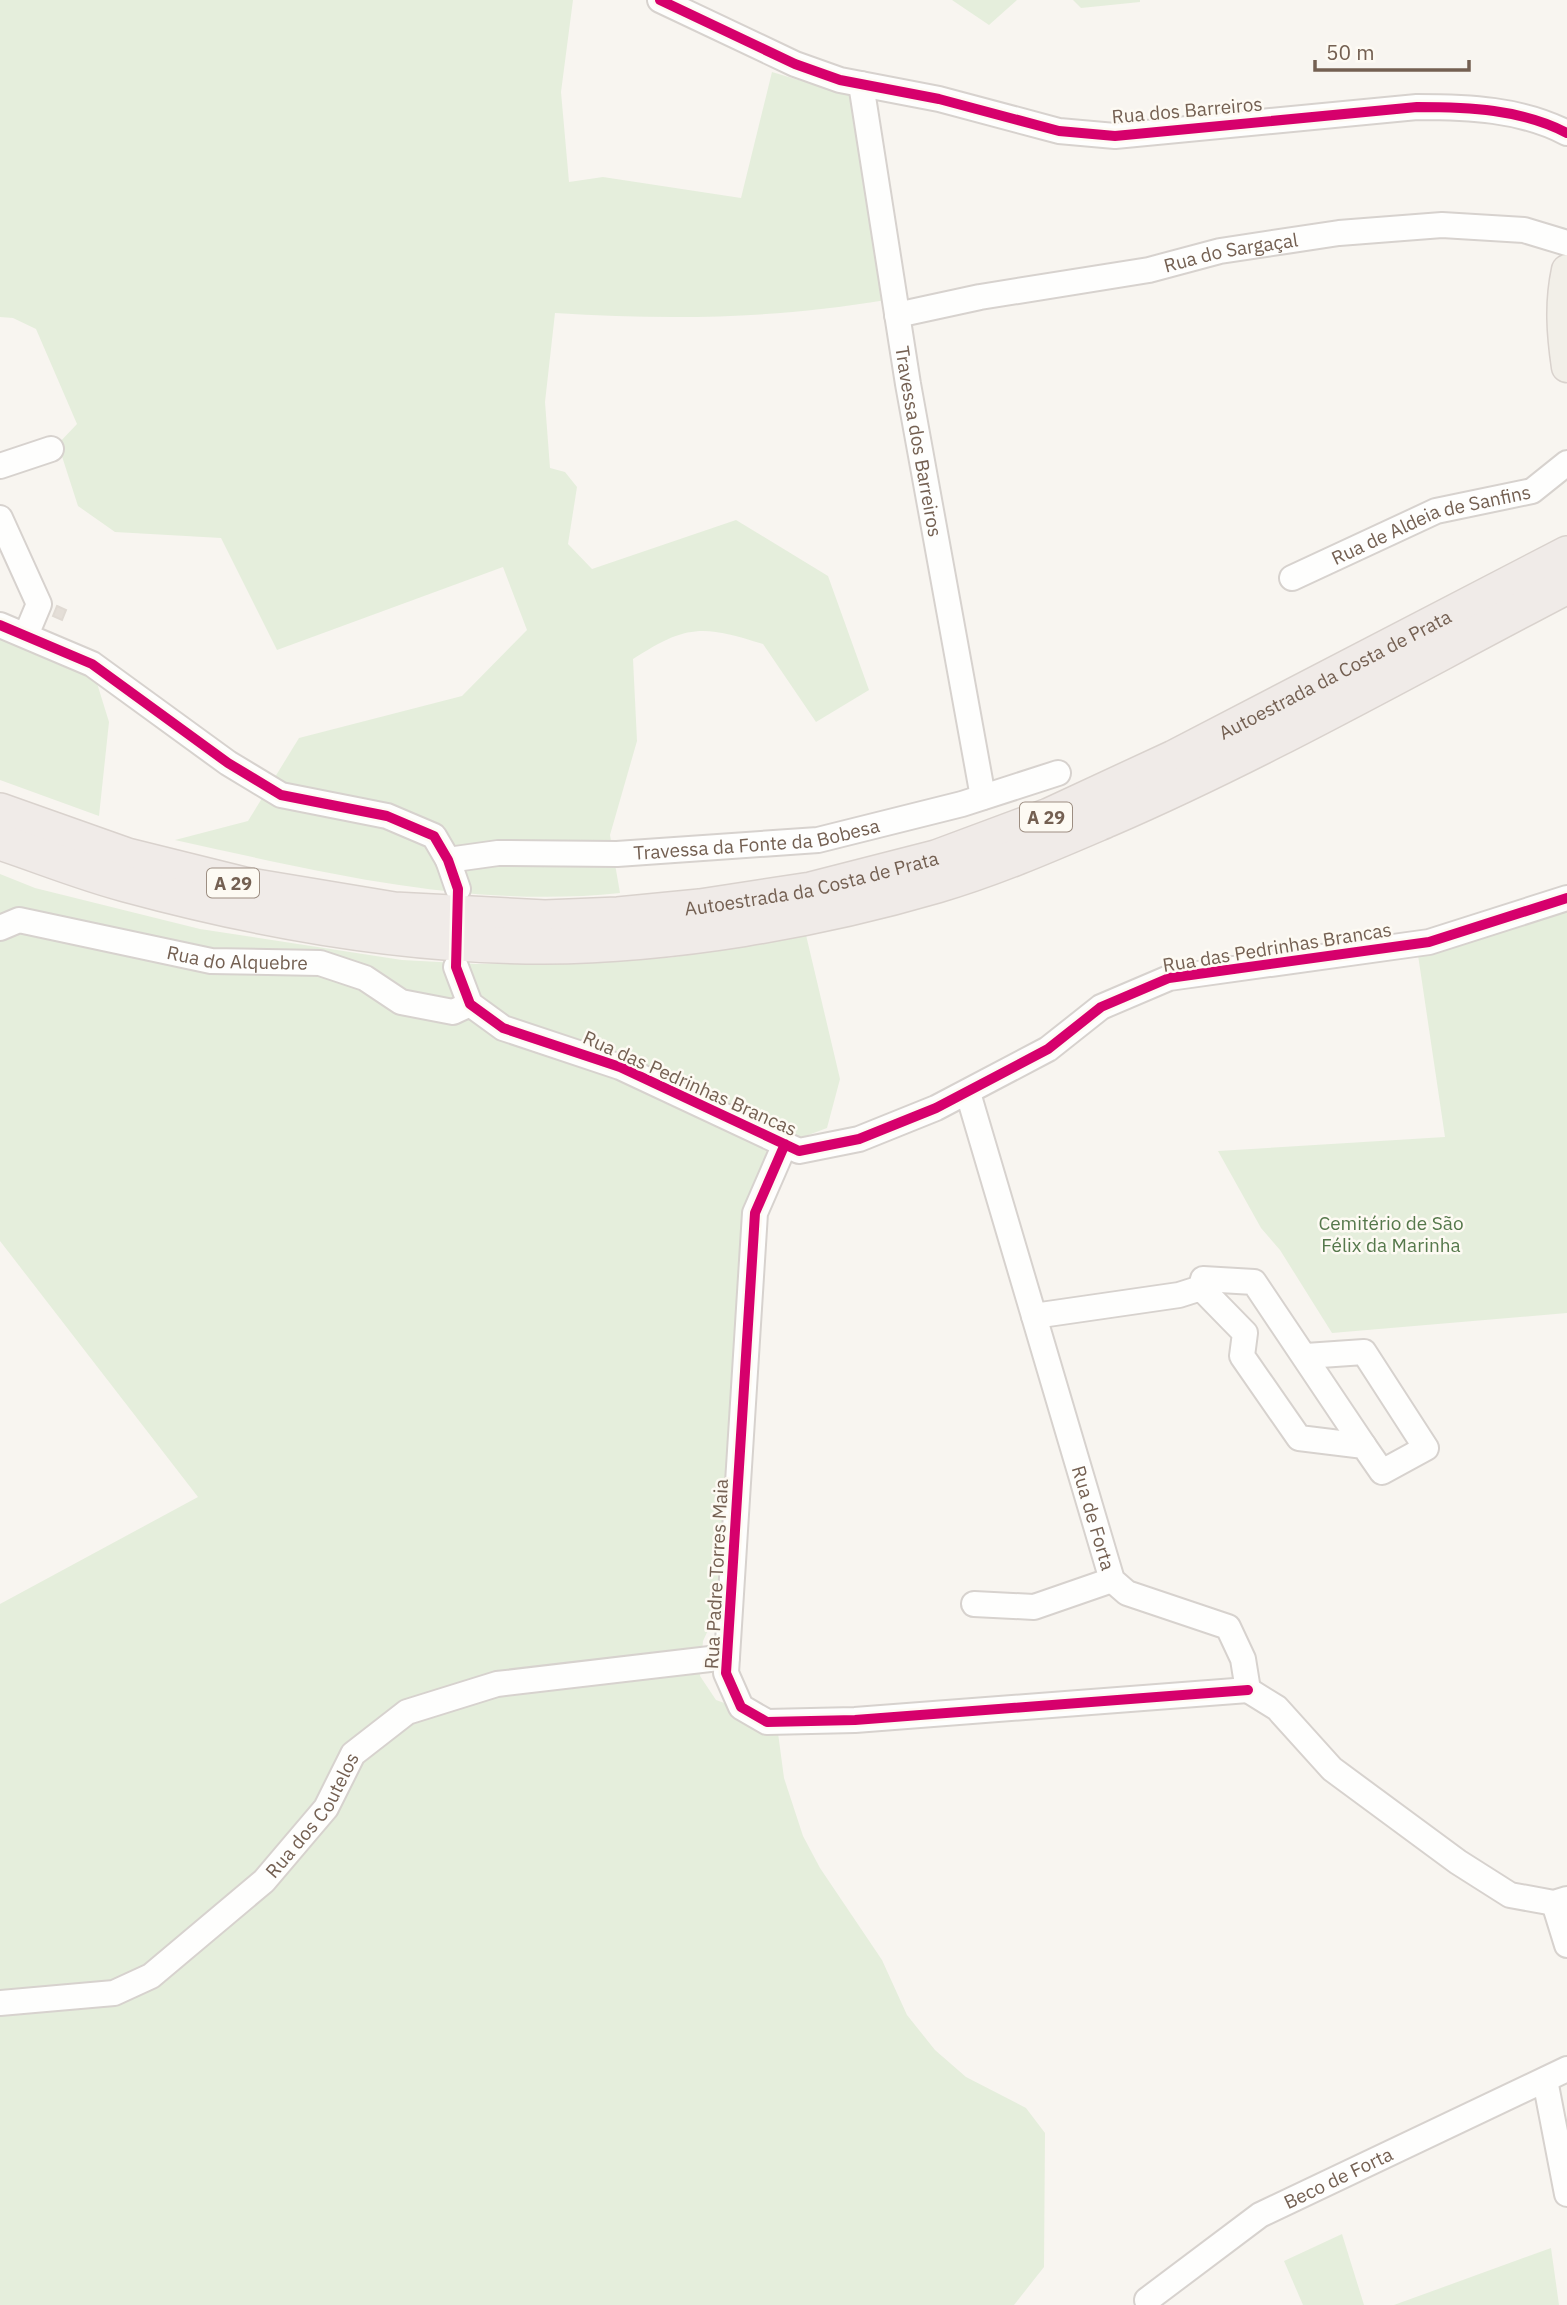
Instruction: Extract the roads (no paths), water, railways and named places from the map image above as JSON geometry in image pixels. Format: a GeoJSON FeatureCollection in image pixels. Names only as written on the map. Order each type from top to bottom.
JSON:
{"type":"FeatureCollection","features":[{"type":"Feature","properties":{"kind":"highway","name":"Autoestrada da Costa de Prata"},"geometry":{"type":"LineString","coordinates":[[0,811],[140,859],[244,886],[394,910],[533,918],[618,915],[700,907],[811,890],[936,858],[1049,816],[1174,758],[1567,554]]}},
{"type":"Feature","properties":{"kind":"highway","name":"Autoestrada da Costa de Prata"},"geometry":{"type":"LineString","coordinates":[[0,842],[122,883],[242,913],[389,937],[546,946],[700,935],[814,916],[940,884],[1051,844],[1189,784],[1567,586]]}},
{"type":"Feature","properties":{"kind":"main road"},"geometry":{"type":"LineString","coordinates":[[1567,270],[1562,293],[1562,331],[1567,367]]}},
{"type":"Feature","properties":{"kind":"street","name":"Rua dos Barreiros"},"geometry":{"type":"LineString","coordinates":[[660,0],[795,64],[860,84],[939,99],[1059,131],[1115,135],[1417,107],[1467,107],[1517,115],[1567,133]]}},
{"type":"Feature","properties":{"kind":"street","name":"Travessa dos Barreiros"},"geometry":{"type":"LineString","coordinates":[[860,84],[897,315],[983,797]]}},
{"type":"Feature","properties":{"kind":"street","name":"Rua do Sargaçal"},"geometry":{"type":"LineString","coordinates":[[897,315],[980,297],[1149,270],[1220,251],[1339,233],[1442,225],[1524,230],[1567,243]]}},
{"type":"Feature","properties":{"kind":"street"},"geometry":{"type":"LineString","coordinates":[[0,466],[51,449]]}},
{"type":"Feature","properties":{"kind":"street","name":"Rua de Aldeia de Sanfins"},"geometry":{"type":"LineString","coordinates":[[1292,578],[1437,511],[1532,491],[1567,463]]}},
{"type":"Feature","properties":{"kind":"street"},"geometry":{"type":"LineString","coordinates":[[0,518],[39,604],[26,635]]}},
{"type":"Feature","properties":{"kind":"street"},"geometry":{"type":"LineString","coordinates":[[0,625],[92,664],[228,763],[281,795],[387,816],[435,836],[448,860],[458,889]]}},
{"type":"Feature","properties":{"kind":"street","name":"Travessa da Fonte da Bobesa"},"geometry":{"type":"LineString","coordinates":[[448,860],[498,853],[617,854],[818,840],[983,797],[1058,773]]}},
{"type":"Feature","properties":{"kind":"street","name":"Rua das Pedrinhas Brancas"},"geometry":{"type":"LineString","coordinates":[[470,1004],[503,1028],[620,1067],[799,1151],[859,1139],[968,1093],[1048,1049],[1101,1007],[1168,978],[1429,942],[1567,898]]}},
{"type":"Feature","properties":{"kind":"street","name":"Rua do Alquebre"},"geometry":{"type":"LineString","coordinates":[[0,928],[19,920],[211,961],[320,963],[365,978],[401,1002],[453,1012],[470,1004]]}},
{"type":"Feature","properties":{"kind":"street"},"geometry":{"type":"LineString","coordinates":[[456,967],[470,1004]]}},
{"type":"Feature","properties":{"kind":"street","name":"Rua de Forta"},"geometry":{"type":"LineString","coordinates":[[968,1093],[1112,1580],[1127,1593],[1228,1627],[1243,1659],[1248,1690]]}},
{"type":"Feature","properties":{"kind":"street","name":"Rua Padre Torres Maia"},"geometry":{"type":"LineString","coordinates":[[785,1144],[755,1213],[726,1673],[741,1707],[767,1722],[855,1720],[1120,1697],[1248,1690]]}},
{"type":"Feature","properties":{"kind":"street"},"geometry":{"type":"LineString","coordinates":[[1200,1289],[1203,1279],[1254,1282],[1382,1472],[1426,1448],[1364,1352],[1306,1356]]}},
{"type":"Feature","properties":{"kind":"street"},"geometry":{"type":"LineString","coordinates":[[1034,1316],[1179,1295],[1200,1289]]}},
{"type":"Feature","properties":{"kind":"street"},"geometry":{"type":"LineString","coordinates":[[1200,1289],[1245,1333],[1242,1356],[1299,1438],[1364,1446]]}},
{"type":"Feature","properties":{"kind":"street"},"geometry":{"type":"LineString","coordinates":[[974,1604],[1034,1606],[1112,1580]]}},
{"type":"Feature","properties":{"kind":"street","name":"Rua dos Coutelos"},"geometry":{"type":"LineString","coordinates":[[0,2003],[114,1993],[152,1976],[264,1881],[326,1808],[353,1754],[407,1712],[497,1684],[727,1657]]}},
{"type":"Feature","properties":{"kind":"street"},"geometry":{"type":"LineString","coordinates":[[1248,1690],[1277,1708],[1332,1769],[1458,1862],[1510,1895],[1561,1901],[1567,1945]]}},
{"type":"Feature","properties":{"kind":"street"},"geometry":{"type":"LineString","coordinates":[[1556,2074],[1567,2193]]}},
{"type":"Feature","properties":{"kind":"street","name":"Beco de Forta"},"geometry":{"type":"LineString","coordinates":[[1147,2300],[1259,2214],[1556,2074]]}},
{"type":"Feature","properties":{"kind":"park label","name":"Cemitério de São Félix da Marinha"},"geometry":{"type":"Point","coordinates":[1391,1234]}}]}
